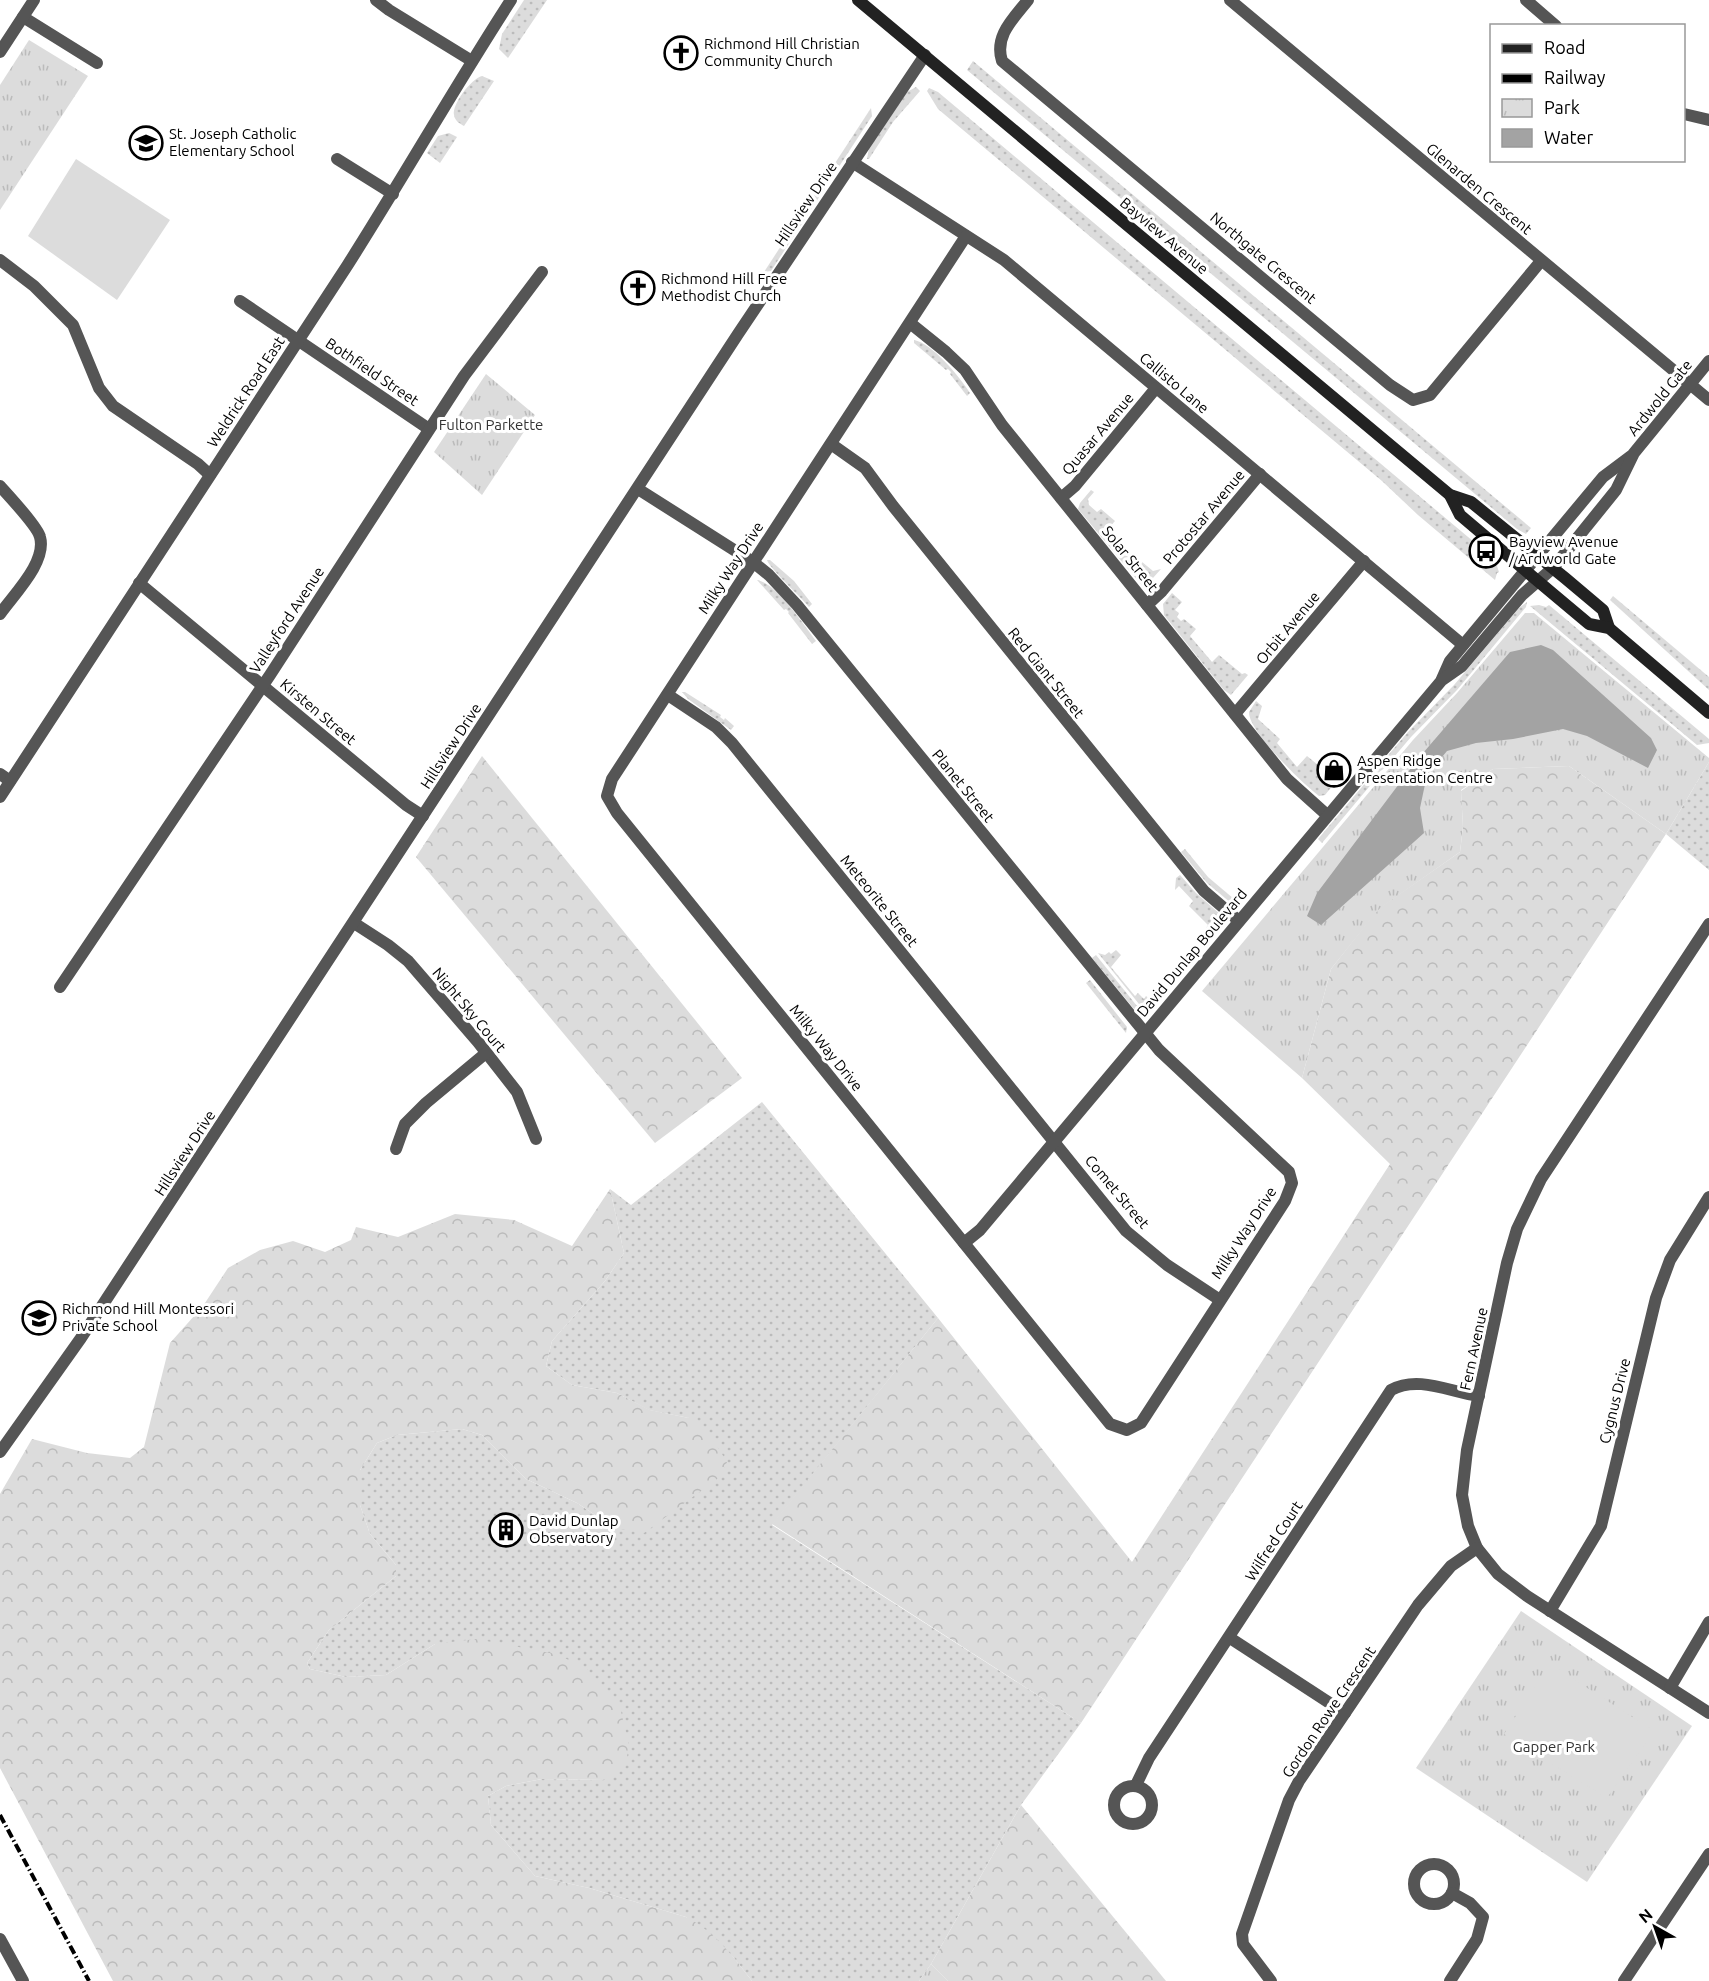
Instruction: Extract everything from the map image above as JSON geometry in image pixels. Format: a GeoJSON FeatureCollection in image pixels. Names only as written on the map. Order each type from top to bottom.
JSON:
{"type":"FeatureCollection","features":[{"type":"Feature","properties":{"kind":"main road","name":"Bayview Avenue"},"geometry":{"type":"LineString","coordinates":[[858,0],[1450,495],[1471,502],[1553,568],[1603,610],[1609,628]]}},
{"type":"Feature","properties":{"kind":"main road","name":"Bayview Avenue"},"geometry":{"type":"LineString","coordinates":[[1450,495],[1460,515],[1524,570],[1589,624],[1609,628],[1709,713]]}},
{"type":"Feature","properties":{"kind":"street"},"geometry":{"type":"LineString","coordinates":[[0,52],[34,0]]}},
{"type":"Feature","properties":{"kind":"street"},"geometry":{"type":"LineString","coordinates":[[376,0],[471,61]]}},
{"type":"Feature","properties":{"kind":"street","name":"Weldrick Road East"},"geometry":{"type":"LineString","coordinates":[[0,797],[5,777],[139,583],[299,340],[393,194],[471,61],[511,0]]}},
{"type":"Feature","properties":{"kind":"street","name":"Northgate Crescent"},"geometry":{"type":"LineString","coordinates":[[1028,0],[1006,27],[999,44],[1002,61],[1390,385],[1413,400],[1430,395],[1541,261]]}},
{"type":"Feature","properties":{"kind":"street","name":"Glenarden Crescent"},"geometry":{"type":"LineString","coordinates":[[1230,0],[1709,400]]}},
{"type":"Feature","properties":{"kind":"street"},"geometry":{"type":"LineString","coordinates":[[1526,0],[1554,24]]}},
{"type":"Feature","properties":{"kind":"street"},"geometry":{"type":"LineString","coordinates":[[23,17],[97,63]]}},
{"type":"Feature","properties":{"kind":"street","name":"Hillsview Drive"},"geometry":{"type":"LineString","coordinates":[[0,1452],[81,1338],[852,162],[925,55]]}},
{"type":"Feature","properties":{"kind":"street"},"geometry":{"type":"LineString","coordinates":[[1685,114],[1709,120]]}},
{"type":"Feature","properties":{"kind":"street"},"geometry":{"type":"LineString","coordinates":[[337,159],[393,194]]}},
{"type":"Feature","properties":{"kind":"street","name":"Callisto Lane"},"geometry":{"type":"LineString","coordinates":[[852,162],[1004,260],[1463,645]]}},
{"type":"Feature","properties":{"kind":"street","name":"Milky Way Drive"},"geometry":{"type":"LineString","coordinates":[[966,236],[612,779],[607,796],[611,806],[1110,1424],[1127,1430],[1141,1422],[1286,1201],[1292,1183],[1289,1172],[1159,1050],[1145,1033]]}},
{"type":"Feature","properties":{"kind":"street"},"geometry":{"type":"LineString","coordinates":[[0,260],[34,286],[73,325],[99,388],[113,406],[198,464],[210,475]]}},
{"type":"Feature","properties":{"kind":"street","name":"Valleyford Avenue"},"geometry":{"type":"LineString","coordinates":[[60,987],[262,686],[464,376],[542,272]]}},
{"type":"Feature","properties":{"kind":"street","name":"Bothfield Street"},"geometry":{"type":"LineString","coordinates":[[240,301],[429,429]]}},
{"type":"Feature","properties":{"kind":"street","name":"Solar Street"},"geometry":{"type":"LineString","coordinates":[[909,323],[965,370],[1002,424],[1287,779],[1327,815]]}},
{"type":"Feature","properties":{"kind":"street","name":"Ardwold Gate"},"geometry":{"type":"LineString","coordinates":[[1536,555],[1603,477],[1634,453],[1709,361]]}},
{"type":"Feature","properties":{"kind":"street","name":"Quasar Avenue"},"geometry":{"type":"LineString","coordinates":[[1061,498],[1075,486],[1156,388]]}},
{"type":"Feature","properties":{"kind":"street","name":"Red Giant Street"},"geometry":{"type":"LineString","coordinates":[[831,444],[871,474],[892,506],[1204,891],[1239,921]]}},
{"type":"Feature","properties":{"kind":"street","name":"Ardwold Gate"},"geometry":{"type":"LineString","coordinates":[[1539,582],[1616,490],[1634,453]]}},
{"type":"Feature","properties":{"kind":"street","name":"Protostar Avenue"},"geometry":{"type":"LineString","coordinates":[[1147,605],[1162,591],[1260,474]]}},
{"type":"Feature","properties":{"kind":"street"},"geometry":{"type":"LineString","coordinates":[[0,486],[40,536],[41,548],[40,558],[33,570],[0,614]]}},
{"type":"Feature","properties":{"kind":"street","name":"Planet Street"},"geometry":{"type":"LineString","coordinates":[[638,489],[753,562],[769,575],[797,605],[1145,1033]]}},
{"type":"Feature","properties":{"kind":"street","name":"David Dunlap Boulevard"},"geometry":{"type":"LineString","coordinates":[[1442,680],[1450,661],[1536,555]]}},
{"type":"Feature","properties":{"kind":"street","name":"Orbit Avenue"},"geometry":{"type":"LineString","coordinates":[[1235,714],[1364,561]]}},
{"type":"Feature","properties":{"kind":"street","name":"David Dunlap Boulevard"},"geometry":{"type":"LineString","coordinates":[[964,1244],[980,1230],[1442,680],[1462,666],[1522,594],[1539,582]]}},
{"type":"Feature","properties":{"kind":"street","name":"Kirsten Street"},"geometry":{"type":"LineString","coordinates":[[139,583],[406,805],[423,816]]}},
{"type":"Feature","properties":{"kind":"street","name":"Meteorite Street"},"geometry":{"type":"LineString","coordinates":[[668,694],[716,727],[732,743],[1054,1141]]}},
{"type":"Feature","properties":{"kind":"street","name":"Night Sky Court"},"geometry":{"type":"LineString","coordinates":[[354,923],[408,961],[486,1053],[517,1092],[536,1139]]}},
{"type":"Feature","properties":{"kind":"street","name":"Fern Avenue"},"geometry":{"type":"LineString","coordinates":[[1709,924],[1541,1179],[1517,1228],[1507,1263],[1463,1473],[1462,1495],[1468,1526],[1477,1548],[1498,1574],[1550,1611],[1709,1713]]}},
{"type":"Feature","properties":{"kind":"street"},"geometry":{"type":"LineString","coordinates":[[396,1149],[405,1124],[426,1103],[486,1053]]}},
{"type":"Feature","properties":{"kind":"street","name":"Comet Street"},"geometry":{"type":"LineString","coordinates":[[1054,1141],[1126,1231],[1167,1265],[1220,1300]]}},
{"type":"Feature","properties":{"kind":"street","name":"Cygnus Drive"},"geometry":{"type":"LineString","coordinates":[[1550,1611],[1601,1526],[1656,1298],[1670,1260],[1709,1197]]}},
{"type":"Feature","properties":{"kind":"street","name":"Wilfred Court"},"geometry":{"type":"LineString","coordinates":[[1136,1785],[1149,1758],[1391,1390],[1414,1382],[1479,1396]]}},
{"type":"Feature","properties":{"kind":"street","name":"Gordon Rowe Crescent"},"geometry":{"type":"LineString","coordinates":[[1272,1981],[1243,1944],[1242,1934],[1289,1800],[1418,1605],[1440,1577],[1461,1558],[1477,1548]]}},
{"type":"Feature","properties":{"kind":"street"},"geometry":{"type":"LineString","coordinates":[[1670,1688],[1709,1622]]}},
{"type":"Feature","properties":{"kind":"street"},"geometry":{"type":"LineString","coordinates":[[1230,1638],[1346,1713]]}},
{"type":"Feature","properties":{"kind":"street"},"geometry":{"type":"LineString","coordinates":[[1624,1981],[1709,1854]]}},
{"type":"Feature","properties":{"kind":"street"},"geometry":{"type":"LineString","coordinates":[[1450,1981],[1477,1939],[1483,1917],[1470,1903],[1452,1893]]}},
{"type":"Feature","properties":{"kind":"street"},"geometry":{"type":"LineString","coordinates":[[0,1939],[22,1981]]}},
{"type":"Feature","properties":{"kind":"green space"},"geometry":{"type":"Polygon","coordinates":[[[524,0],[547,0],[508,58],[499,49],[502,34],[524,0]]]}},
{"type":"Feature","properties":{"kind":"green space"},"geometry":{"type":"Polygon","coordinates":[[[29,40],[88,76],[0,210],[0,85],[29,40]]]}},
{"type":"Feature","properties":{"kind":"green space"},"geometry":{"type":"Polygon","coordinates":[[[973,61],[1531,528],[1526,534],[1517,529],[967,70],[973,61]]]}},
{"type":"Feature","properties":{"kind":"green space"},"geometry":{"type":"Polygon","coordinates":[[[482,76],[494,81],[464,126],[457,122],[454,110],[468,87],[482,76]]]}},
{"type":"Feature","properties":{"kind":"green space"},"geometry":{"type":"Polygon","coordinates":[[[916,87],[920,91],[893,122],[867,159],[869,148],[907,92],[916,87]]]}},
{"type":"Feature","properties":{"kind":"green space"},"geometry":{"type":"Polygon","coordinates":[[[929,88],[938,92],[1474,542],[1498,564],[1499,572],[1495,580],[1418,515],[1382,481],[938,109],[927,91],[929,88]]]}},
{"type":"Feature","properties":{"kind":"green space"},"geometry":{"type":"Polygon","coordinates":[[[871,108],[872,116],[771,271],[764,272],[871,108]]]}},
{"type":"Feature","properties":{"kind":"green space"},"geometry":{"type":"Polygon","coordinates":[[[449,133],[457,137],[440,163],[427,153],[438,136],[449,133]]]}},
{"type":"Feature","properties":{"kind":"green space"},"geometry":{"type":"Polygon","coordinates":[[[76,159],[170,220],[117,300],[28,236],[76,159]]]}},
{"type":"Feature","properties":{"kind":"green space"},"geometry":{"type":"Polygon","coordinates":[[[914,340],[929,347],[945,362],[970,393],[967,396],[950,374],[951,372],[914,343],[914,340]]]}},
{"type":"Feature","properties":{"kind":"green space","name":"Fulton Parkette"},"geometry":{"type":"Polygon","coordinates":[[[486,374],[535,415],[482,495],[434,452],[486,374]]]}},
{"type":"Feature","properties":{"kind":"green space"},"geometry":{"type":"Polygon","coordinates":[[[1091,490],[1094,492],[1088,499],[1089,505],[1097,512],[1101,509],[1115,521],[1106,531],[1126,556],[1130,552],[1153,571],[1161,569],[1144,588],[1078,509],[1091,490]]]}},
{"type":"Feature","properties":{"kind":"green space"},"geometry":{"type":"Polygon","coordinates":[[[767,560],[770,560],[794,581],[812,604],[809,607],[774,570],[767,560]]]}},
{"type":"Feature","properties":{"kind":"green space"},"geometry":{"type":"Polygon","coordinates":[[[757,580],[781,596],[816,641],[812,644],[789,612],[784,610],[757,580]]]}},
{"type":"Feature","properties":{"kind":"green space"},"geometry":{"type":"Polygon","coordinates":[[[1172,593],[1182,602],[1175,610],[1179,613],[1177,617],[1181,621],[1184,619],[1196,629],[1190,636],[1212,662],[1219,655],[1242,674],[1248,675],[1231,695],[1224,690],[1164,615],[1163,604],[1172,593]]]}},
{"type":"Feature","properties":{"kind":"green space"},"geometry":{"type":"Polygon","coordinates":[[[1613,596],[1709,677],[1709,690],[1610,600],[1613,596]]]}},
{"type":"Feature","properties":{"kind":"green space"},"geometry":{"type":"Polygon","coordinates":[[[1527,602],[1526,607],[1457,690],[1388,764],[1384,760],[1408,732],[1454,685],[1519,608],[1527,602]]]}},
{"type":"Feature","properties":{"kind":"green space"},"geometry":{"type":"Polygon","coordinates":[[[1549,605],[1709,739],[1709,743],[1697,745],[1530,606],[1546,607],[1549,605]]]}},
{"type":"Feature","properties":{"kind":"green space"},"geometry":{"type":"Polygon","coordinates":[[[1525,613],[1534,613],[1709,758],[1709,762],[1666,834],[1569,766],[1493,769],[1461,790],[1463,827],[1460,852],[1379,909],[1331,969],[1302,1078],[1202,991],[1413,740],[1457,693],[1525,613]]]}},
{"type":"Feature","properties":{"kind":"green space"},"geometry":{"type":"Polygon","coordinates":[[[682,692],[721,715],[720,717],[724,720],[725,718],[734,726],[731,730],[688,699],[682,692]]]}},
{"type":"Feature","properties":{"kind":"green space"},"geometry":{"type":"Polygon","coordinates":[[[1256,701],[1262,706],[1258,719],[1280,739],[1277,743],[1297,767],[1307,756],[1329,774],[1333,770],[1342,774],[1325,795],[1319,796],[1266,744],[1251,721],[1249,712],[1256,701]]]}},
{"type":"Feature","properties":{"kind":"green space"},"geometry":{"type":"Polygon","coordinates":[[[482,756],[742,1078],[655,1143],[416,857],[482,756]]]}},
{"type":"Feature","properties":{"kind":"green space"},"geometry":{"type":"Polygon","coordinates":[[[1383,762],[1387,766],[1378,773],[1379,775],[1322,843],[1318,839],[1383,762]]]}},
{"type":"Feature","properties":{"kind":"green space"},"geometry":{"type":"Polygon","coordinates":[[[1709,762],[1709,870],[1666,834],[1709,762]]]}},
{"type":"Feature","properties":{"kind":"green space"},"geometry":{"type":"Polygon","coordinates":[[[1569,766],[1666,834],[1081,1723],[772,1524],[938,1318],[1132,1562],[1390,1164],[1302,1078],[1331,969],[1378,909],[1460,852],[1463,827],[1461,791],[1493,769],[1569,766]]]}},
{"type":"Feature","properties":{"kind":"green space"},"geometry":{"type":"Polygon","coordinates":[[[1185,849],[1208,877],[1234,899],[1231,903],[1207,883],[1181,852],[1185,849]]]}},
{"type":"Feature","properties":{"kind":"green space"},"geometry":{"type":"Polygon","coordinates":[[[1180,875],[1221,915],[1207,935],[1208,925],[1189,906],[1193,901],[1179,886],[1175,890],[1176,878],[1180,875]]]}},
{"type":"Feature","properties":{"kind":"green space"},"geometry":{"type":"Polygon","coordinates":[[[1116,950],[1121,955],[1111,967],[1135,996],[1138,993],[1144,999],[1146,996],[1151,1000],[1157,995],[1146,1009],[1143,1009],[1098,953],[1105,955],[1109,952],[1111,954],[1116,950]]]}},
{"type":"Feature","properties":{"kind":"green space"},"geometry":{"type":"Polygon","coordinates":[[[1096,955],[1141,1011],[1139,1015],[1092,958],[1096,955]]]}},
{"type":"Feature","properties":{"kind":"green space"},"geometry":{"type":"Polygon","coordinates":[[[1090,980],[1127,1027],[1126,1033],[1086,983],[1090,980]]]}},
{"type":"Feature","properties":{"kind":"green space"},"geometry":{"type":"Polygon","coordinates":[[[762,1102],[938,1318],[772,1525],[1081,1723],[1021,1805],[931,1964],[919,1981],[752,1981],[734,1958],[686,1917],[589,1888],[535,1876],[491,1825],[488,1796],[506,1786],[542,1779],[603,1780],[435,1644],[386,1675],[346,1677],[310,1669],[307,1663],[329,1630],[396,1576],[396,1565],[370,1534],[360,1505],[360,1470],[377,1443],[397,1435],[462,1429],[482,1435],[526,1479],[577,1503],[615,1528],[689,1418],[649,1410],[617,1393],[572,1385],[546,1366],[552,1341],[605,1281],[624,1253],[610,1189],[631,1205],[762,1102]]]}},
{"type":"Feature","properties":{"kind":"green space"},"geometry":{"type":"Polygon","coordinates":[[[610,1189],[624,1253],[605,1281],[552,1341],[546,1366],[572,1385],[617,1393],[650,1410],[689,1418],[712,1438],[727,1462],[721,1476],[644,1533],[615,1528],[577,1503],[526,1479],[482,1435],[462,1429],[397,1435],[377,1443],[360,1470],[360,1505],[370,1534],[396,1565],[396,1576],[329,1630],[307,1663],[310,1669],[346,1677],[386,1675],[435,1644],[476,1639],[556,1654],[586,1668],[620,1707],[629,1746],[625,1767],[603,1780],[542,1779],[506,1786],[488,1796],[491,1825],[535,1876],[589,1888],[686,1917],[723,1945],[752,1981],[113,1981],[0,1768],[0,1494],[32,1439],[87,1453],[130,1458],[144,1447],[170,1343],[203,1306],[228,1268],[260,1250],[293,1241],[325,1252],[351,1240],[356,1227],[398,1237],[455,1214],[514,1220],[572,1246],[610,1189]]]}},
{"type":"Feature","properties":{"kind":"green space","name":"Gapper Park"},"geometry":{"type":"Polygon","coordinates":[[[1521,1611],[1692,1726],[1587,1882],[1416,1768],[1521,1611]]]}},
{"type":"Feature","properties":{"kind":"green space"},"geometry":{"type":"Polygon","coordinates":[[[1550,1664],[1654,1731],[1607,1798],[1504,1734],[1550,1664]]]}},
{"type":"Feature","properties":{"kind":"green space"},"geometry":{"type":"Polygon","coordinates":[[[1021,1805],[1166,1981],[948,1981],[931,1964],[1021,1805]]]}},
{"type":"Feature","properties":{"kind":"green space"},"geometry":{"type":"Polygon","coordinates":[[[931,1964],[948,1981],[919,1981],[931,1964]]]}},
{"type":"Feature","properties":{"kind":"water"},"geometry":{"type":"Polygon","coordinates":[[[1541,645],[1553,650],[1651,738],[1657,750],[1648,768],[1587,736],[1563,729],[1513,739],[1476,743],[1447,751],[1427,775],[1420,808],[1424,833],[1321,925],[1307,916],[1317,893],[1417,760],[1510,652],[1541,645]]]}},
{"type":"Feature","properties":{"kind":"railway"},"geometry":{"type":"LineString","coordinates":[[0,1815],[89,1981]]}},
{"type":"Feature","properties":{"kind":"place","name":"Richmond Hill Christian Community Church"},"geometry":{"type":"Point","coordinates":[681,53]}},
{"type":"Feature","properties":{"kind":"place","name":"St. Joseph Catholic Elementary School"},"geometry":{"type":"Point","coordinates":[146,143]}},
{"type":"Feature","properties":{"kind":"place","name":"Richmond Hill Free Methodist Church"},"geometry":{"type":"Point","coordinates":[638,288]}},
{"type":"Feature","properties":{"kind":"place","name":"Bayview Avenue / Ardworld Gate"},"geometry":{"type":"Point","coordinates":[1486,551]}},
{"type":"Feature","properties":{"kind":"place","name":"Aspen Ridge Presentation Centre"},"geometry":{"type":"Point","coordinates":[1334,770]}},
{"type":"Feature","properties":{"kind":"place","name":"Richmond Hill Montessori Private School"},"geometry":{"type":"Point","coordinates":[39,1318]}},
{"type":"Feature","properties":{"kind":"place","name":"David Dunlap Observatory"},"geometry":{"type":"Point","coordinates":[506,1530]}}]}
